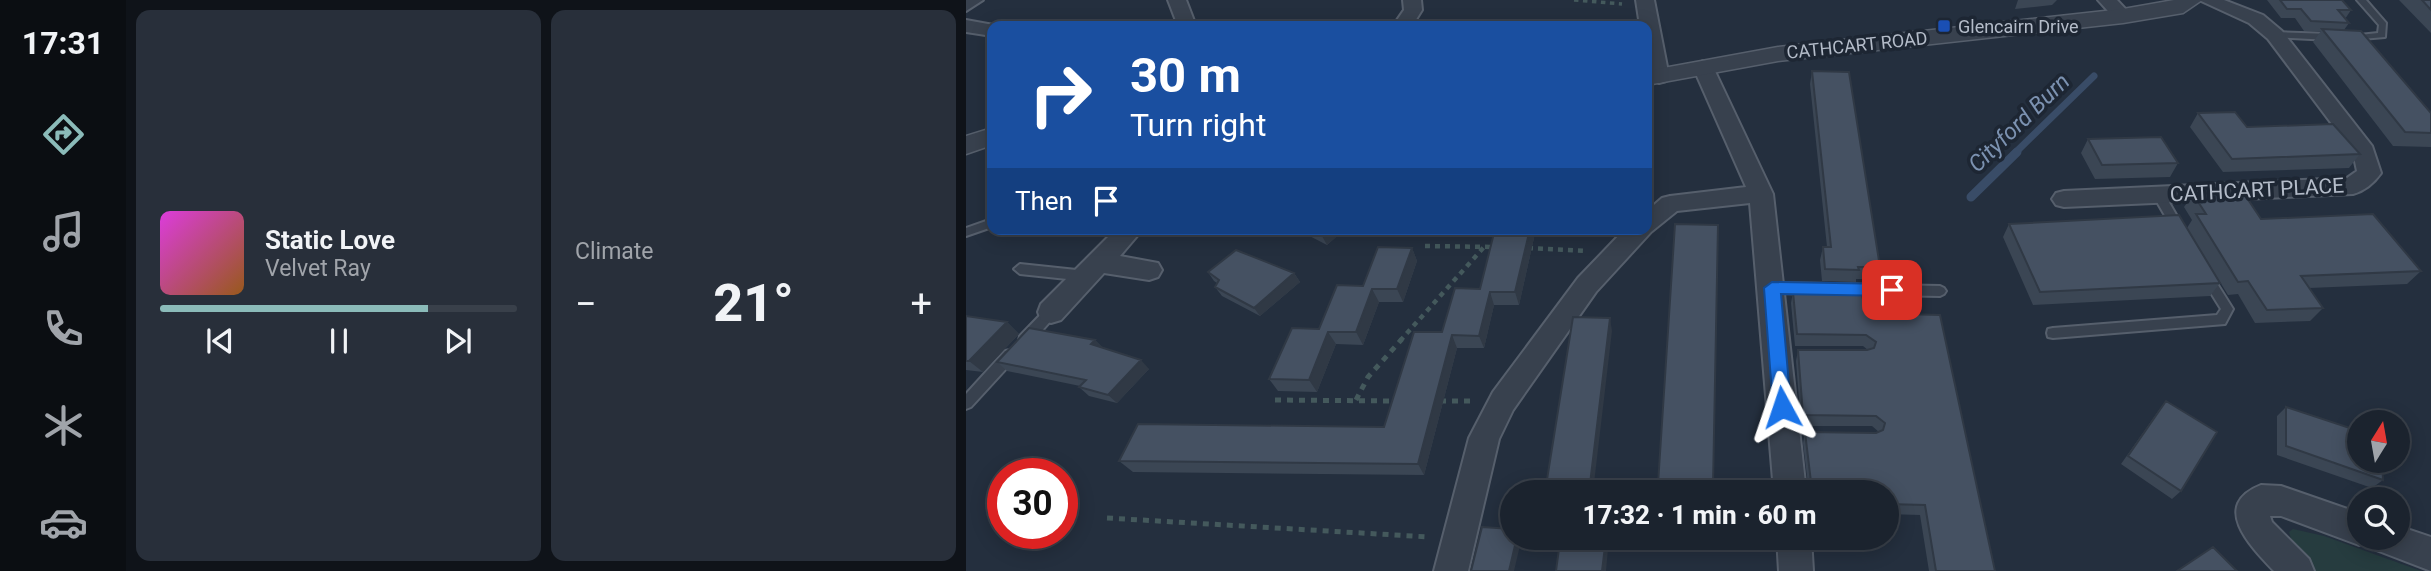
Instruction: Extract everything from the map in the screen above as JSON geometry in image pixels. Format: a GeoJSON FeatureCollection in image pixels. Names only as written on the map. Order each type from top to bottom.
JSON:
{"type":"FeatureCollection","features":[{"type":"Feature","properties":{"kind":"street"},"geometry":{"type":"LineString","coordinates":[[966,5],[974,0]]}},
{"type":"Feature","properties":{"kind":"street"},"geometry":{"type":"LineString","coordinates":[[1177,0],[1185,21]]}},
{"type":"Feature","properties":{"kind":"street"},"geometry":{"type":"LineString","coordinates":[[1406,21],[1413,10],[1412,0]]}},
{"type":"Feature","properties":{"kind":"street","name":"CATHCART ROAD"},"geometry":{"type":"LineString","coordinates":[[1653,78],[1778,54],[2115,8],[2175,8],[2192,0]]}},
{"type":"Feature","properties":{"kind":"street","name":"CATHCART PLACE"},"geometry":{"type":"LineString","coordinates":[[2064,199],[2353,186],[2369,173],[2364,151],[2275,35],[2256,19],[2208,0]]}},
{"type":"Feature","properties":{"kind":"street"},"geometry":{"type":"LineString","coordinates":[[1644,2],[1646,21]]}},
{"type":"Feature","properties":{"kind":"street"},"geometry":{"type":"LineString","coordinates":[[966,26],[987,29]]}},
{"type":"Feature","properties":{"kind":"street"},"geometry":{"type":"LineString","coordinates":[[1703,67],[1761,194],[1772,288],[1784,353],[1791,434],[1790,480]]}},
{"type":"Feature","properties":{"kind":"street"},"geometry":{"type":"LineString","coordinates":[[966,145],[987,138]]}},
{"type":"Feature","properties":{"kind":"street"},"geometry":{"type":"LineString","coordinates":[[1652,220],[1670,204],[1761,194]]}},
{"type":"Feature","properties":{"kind":"street"},"geometry":{"type":"LineString","coordinates":[[1051,312],[1125,235]]}},
{"type":"Feature","properties":{"kind":"street"},"geometry":{"type":"LineString","coordinates":[[1451,571],[1484,438],[1503,401],[1587,285],[1634,235]]}},
{"type":"Feature","properties":{"kind":"street"},"geometry":{"type":"LineString","coordinates":[[1092,270],[1149,270]]}},
{"type":"Feature","properties":{"kind":"street"},"geometry":{"type":"LineString","coordinates":[[2297,571],[2257,530],[2252,507],[2261,500],[2281,501],[2347,525]]}},
{"type":"Feature","properties":{"kind":"street"},"geometry":{"type":"LineString","coordinates":[[2410,547],[2431,554]]}},
{"type":"Feature","properties":{"kind":"street"},"geometry":{"type":"LineString","coordinates":[[1795,550],[1796,571]]}},
{"type":"Feature","properties":{"kind":"lane"},"geometry":{"type":"LineString","coordinates":[[2275,35],[2368,39],[2382,35],[2383,25],[2361,0]]}},
{"type":"Feature","properties":{"kind":"lane"},"geometry":{"type":"LineString","coordinates":[[2159,195],[2186,240]]}},
{"type":"Feature","properties":{"kind":"lane"},"geometry":{"type":"LineString","coordinates":[[966,232],[987,225]]}},
{"type":"Feature","properties":{"kind":"lane"},"geometry":{"type":"LineString","coordinates":[[2053,333],[2221,320],[2227,309],[2199,263]]}},
{"type":"Feature","properties":{"kind":"lane"},"geometry":{"type":"LineString","coordinates":[[1020,269],[1092,270]]}},
{"type":"Feature","properties":{"kind":"lane"},"geometry":{"type":"LineString","coordinates":[[1772,288],[1940,291]]}},
{"type":"Feature","properties":{"kind":"lane"},"geometry":{"type":"LineString","coordinates":[[966,403],[1051,312]]}},
{"type":"Feature","properties":{"kind":"path"},"geometry":{"type":"LineString","coordinates":[[1574,0],[1644,2]]}},
{"type":"Feature","properties":{"kind":"path"},"geometry":{"type":"LineString","coordinates":[[1426,246],[1497,247]]}},
{"type":"Feature","properties":{"kind":"path"},"geometry":{"type":"LineString","coordinates":[[1356,400],[1368,377],[1484,247]]}},
{"type":"Feature","properties":{"kind":"path"},"geometry":{"type":"LineString","coordinates":[[1524,248],[1589,251]]}},
{"type":"Feature","properties":{"kind":"path"},"geometry":{"type":"LineString","coordinates":[[1275,400],[1410,401]]}},
{"type":"Feature","properties":{"kind":"path"},"geometry":{"type":"LineString","coordinates":[[1436,401],[1503,401]]}},
{"type":"Feature","properties":{"kind":"path"},"geometry":{"type":"LineString","coordinates":[[1107,519],[1458,539]]}},
{"type":"Feature","properties":{"kind":"green space"},"geometry":{"type":"Polygon","coordinates":[[[2293,529],[2324,536],[2347,544],[2347,550],[2363,550],[2421,571],[2314,571],[2293,545],[2289,532],[2293,529]]]}},
{"type":"Feature","properties":{"kind":"building"},"geometry":{"type":"Polygon","coordinates":[[[2280,0],[2342,0],[2351,10],[2338,10],[2349,23],[2311,21],[2301,9],[2287,9],[2280,0]]]}},
{"type":"Feature","properties":{"kind":"building"},"geometry":{"type":"Polygon","coordinates":[[[2422,0],[2431,0],[2431,10],[2422,0]]]}},
{"type":"Feature","properties":{"kind":"building"},"geometry":{"type":"Polygon","coordinates":[[[2322,29],[2361,31],[2431,113],[2431,133],[2405,132],[2322,29]]]}},
{"type":"Feature","properties":{"kind":"building"},"geometry":{"type":"Polygon","coordinates":[[[1812,71],[1849,72],[1880,267],[1858,267],[1859,270],[1825,269],[1823,247],[1831,247],[1812,71]]]}},
{"type":"Feature","properties":{"kind":"building"},"geometry":{"type":"Polygon","coordinates":[[[2235,112],[2247,127],[2333,124],[2360,154],[2232,159],[2198,113],[2235,112]]]}},
{"type":"Feature","properties":{"kind":"building"},"geometry":{"type":"Polygon","coordinates":[[[2161,137],[2178,163],[2102,165],[2088,139],[2161,137]]]}},
{"type":"Feature","properties":{"kind":"building"},"geometry":{"type":"Polygon","coordinates":[[[2243,192],[2261,219],[2373,214],[2421,271],[2301,276],[2323,308],[2267,310],[2248,281],[2238,282],[2196,214],[2206,214],[2193,194],[2243,192]]]}},
{"type":"Feature","properties":{"kind":"building"},"geometry":{"type":"Polygon","coordinates":[[[2179,215],[2220,283],[2040,292],[2009,224],[2179,215]]]}},
{"type":"Feature","properties":{"kind":"building"},"geometry":{"type":"Polygon","coordinates":[[[1675,224],[1718,225],[1713,480],[1658,480],[1675,224]]]}},
{"type":"Feature","properties":{"kind":"building"},"geometry":{"type":"Polygon","coordinates":[[[1494,235],[1529,235],[1515,292],[1490,292],[1479,336],[1452,335],[1418,464],[1119,461],[1138,424],[1384,427],[1414,332],[1442,332],[1455,288],[1480,289],[1494,235]]]}},
{"type":"Feature","properties":{"kind":"building"},"geometry":{"type":"Polygon","coordinates":[[[1378,247],[1412,248],[1397,289],[1372,289],[1356,332],[1328,332],[1309,380],[1269,379],[1292,328],[1319,329],[1337,285],[1363,286],[1378,247]]]}},
{"type":"Feature","properties":{"kind":"building"},"geometry":{"type":"Polygon","coordinates":[[[1236,250],[1294,273],[1254,308],[1215,287],[1219,280],[1208,272],[1236,250]]]}},
{"type":"Feature","properties":{"kind":"building"},"geometry":{"type":"Polygon","coordinates":[[[1826,285],[1861,285],[1865,313],[1940,315],[1995,571],[1936,571],[1925,505],[1899,504],[1899,480],[1811,480],[1805,432],[1876,433],[1883,430],[1885,423],[1876,416],[1803,415],[1798,350],[1867,350],[1874,348],[1876,342],[1866,335],[1797,334],[1793,292],[1827,292],[1826,285]]]}},
{"type":"Feature","properties":{"kind":"building"},"geometry":{"type":"Polygon","coordinates":[[[966,316],[1007,322],[969,361],[966,361],[966,316]]]}},
{"type":"Feature","properties":{"kind":"building"},"geometry":{"type":"Polygon","coordinates":[[[1573,317],[1610,318],[1590,480],[1547,480],[1573,317]]]}},
{"type":"Feature","properties":{"kind":"building"},"geometry":{"type":"Polygon","coordinates":[[[1029,328],[1095,340],[1091,344],[1141,360],[1108,395],[1079,387],[1086,380],[997,362],[1029,328]]]}},
{"type":"Feature","properties":{"kind":"building"},"geometry":{"type":"Polygon","coordinates":[[[2166,401],[2217,432],[2181,491],[2128,456],[2166,401]]]}},
{"type":"Feature","properties":{"kind":"building"},"geometry":{"type":"Polygon","coordinates":[[[2286,407],[2347,427],[2347,467],[2286,446],[2286,407]]]}},
{"type":"Feature","properties":{"kind":"building"},"geometry":{"type":"Polygon","coordinates":[[[2363,473],[2383,473],[2383,480],[2363,473]]]}},
{"type":"Feature","properties":{"kind":"building"},"geometry":{"type":"Polygon","coordinates":[[[1482,527],[1500,528],[1500,550],[1514,550],[1509,571],[1471,571],[1482,527]]]}},
{"type":"Feature","properties":{"kind":"building"},"geometry":{"type":"Polygon","coordinates":[[[2213,547],[2237,571],[2177,571],[2213,547]]]}},
{"type":"Feature","properties":{"kind":"building"},"geometry":{"type":"Polygon","coordinates":[[[1559,550],[1605,550],[1602,571],[1556,571],[1559,550]]]}},
{"type":"Feature","properties":{"kind":"waterway","name":"Cityford Burn"},"geometry":{"type":"LineString","coordinates":[[2015,153],[2094,76]]}},
{"type":"Feature","properties":{"kind":"waterway","name":"Cityford Burn"},"geometry":{"type":"LineString","coordinates":[[1971,197],[2017,152]]}},
{"type":"Feature","properties":{"kind":"place","name":"Glencairn Drive"},"geometry":{"type":"Point","coordinates":[1944,26]}},
{"type":"Feature","properties":{"kind":"route"},"geometry":{"type":"LineString","coordinates":[[1782,407],[1772,288],[1892,290]]}}]}
